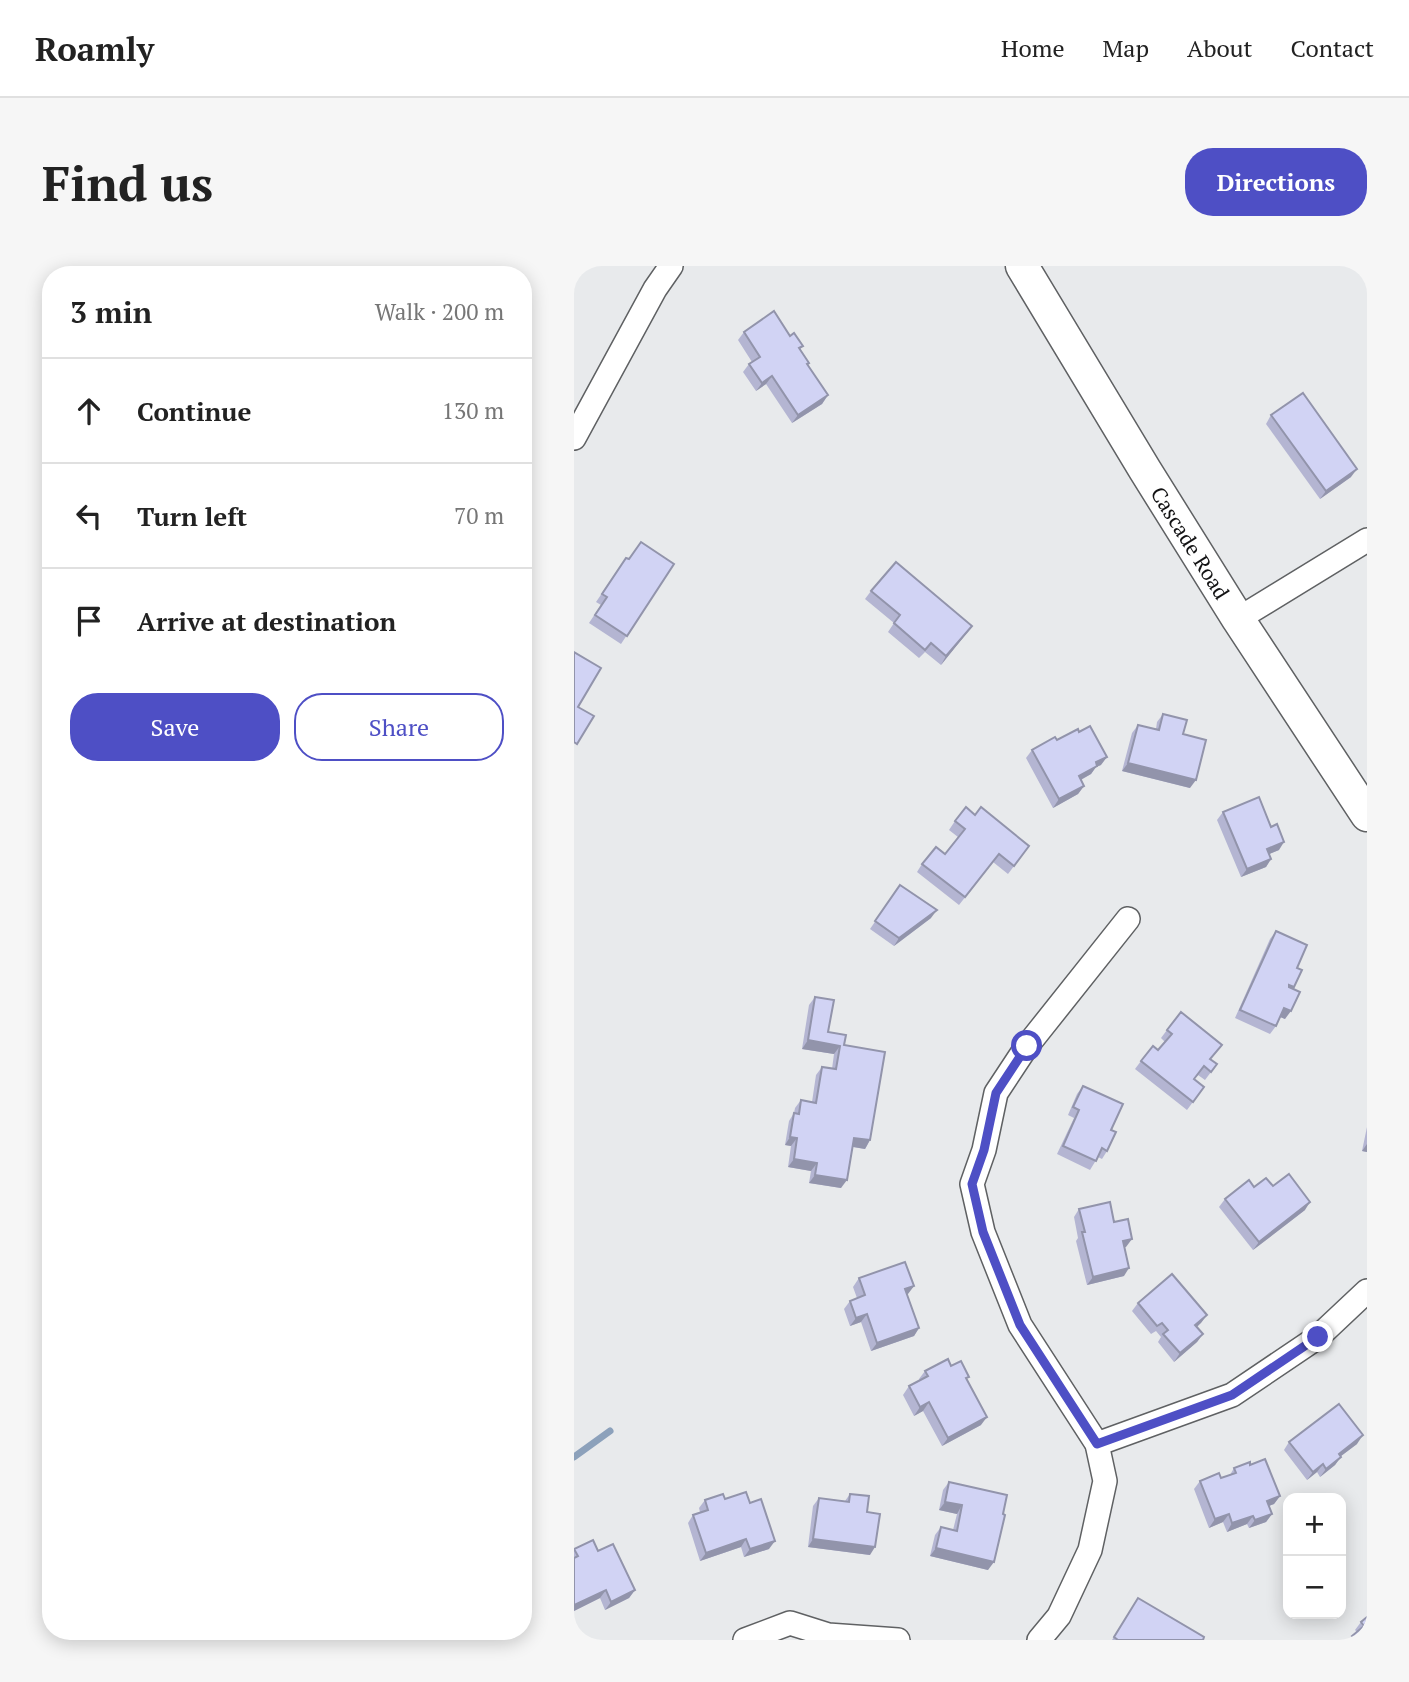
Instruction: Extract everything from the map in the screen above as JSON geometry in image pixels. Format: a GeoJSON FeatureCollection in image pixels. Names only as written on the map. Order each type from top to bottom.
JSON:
{"type":"FeatureCollection","features":[{"type":"Feature","properties":{"kind":"main road","name":"Cascade Road"},"geometry":{"type":"LineString","coordinates":[[1022,266],[1238,619],[1367,815]]}},
{"type":"Feature","properties":{"kind":"street"},"geometry":{"type":"LineString","coordinates":[[574,438],[655,289],[671,266]]}},
{"type":"Feature","properties":{"kind":"street"},"geometry":{"type":"LineString","coordinates":[[1238,619],[1367,540]]}},
{"type":"Feature","properties":{"kind":"street"},"geometry":{"type":"LineString","coordinates":[[1039,1640],[1059,1616],[1090,1550],[1105,1481],[1097,1444],[1020,1325],[983,1232],[972,1184],[984,1150],[996,1093],[1027,1046],[1128,919]]}},
{"type":"Feature","properties":{"kind":"street"},"geometry":{"type":"LineString","coordinates":[[1097,1444],[1232,1395],[1318,1337],[1367,1291]]}},
{"type":"Feature","properties":{"kind":"street"},"geometry":{"type":"LineString","coordinates":[[745,1640],[790,1623],[828,1635],[898,1640]]}},
{"type":"Feature","properties":{"kind":"building"},"geometry":{"type":"Polygon","coordinates":[[[774,311],[790,336],[794,333],[803,346],[799,348],[809,363],[807,364],[828,395],[798,415],[772,376],[762,383],[749,364],[760,357],[744,332],[774,311]]]}},
{"type":"Feature","properties":{"kind":"building"},"geometry":{"type":"Polygon","coordinates":[[[1303,393],[1357,469],[1326,491],[1271,415],[1303,393]]]}},
{"type":"Feature","properties":{"kind":"building"},"geometry":{"type":"Polygon","coordinates":[[[641,542],[674,564],[627,636],[595,615],[607,597],[602,594],[626,558],[629,559],[641,542]]]}},
{"type":"Feature","properties":{"kind":"building"},"geometry":{"type":"Polygon","coordinates":[[[896,562],[972,626],[946,656],[931,643],[925,650],[894,623],[900,615],[871,591],[896,562]]]}},
{"type":"Feature","properties":{"kind":"building"},"geometry":{"type":"Polygon","coordinates":[[[574,652],[601,668],[578,707],[594,716],[577,744],[574,742],[574,652]]]}},
{"type":"Feature","properties":{"kind":"building"},"geometry":{"type":"Polygon","coordinates":[[[1163,714],[1187,720],[1183,734],[1206,740],[1196,780],[1128,763],[1138,725],[1159,730],[1163,714]]]}},
{"type":"Feature","properties":{"kind":"building"},"geometry":{"type":"Polygon","coordinates":[[[1090,726],[1107,757],[1079,776],[1084,786],[1059,799],[1032,750],[1055,737],[1057,740],[1090,726]]]}},
{"type":"Feature","properties":{"kind":"building"},"geometry":{"type":"Polygon","coordinates":[[[1259,797],[1271,827],[1277,824],[1284,842],[1267,849],[1271,859],[1247,869],[1223,812],[1259,797]]]}},
{"type":"Feature","properties":{"kind":"building"},"geometry":{"type":"Polygon","coordinates":[[[966,807],[975,815],[981,807],[1029,846],[1014,866],[999,854],[965,897],[922,864],[936,847],[945,854],[965,829],[955,821],[966,807]]]}},
{"type":"Feature","properties":{"kind":"building"},"geometry":{"type":"Polygon","coordinates":[[[900,885],[937,910],[899,938],[875,921],[900,885]]]}},
{"type":"Feature","properties":{"kind":"building"},"geometry":{"type":"Polygon","coordinates":[[[1276,931],[1307,945],[1297,968],[1302,970],[1294,987],[1289,985],[1300,992],[1291,1011],[1284,1008],[1276,1026],[1240,1010],[1276,931]]]}},
{"type":"Feature","properties":{"kind":"building"},"geometry":{"type":"Polygon","coordinates":[[[815,997],[834,1000],[828,1032],[846,1035],[844,1045],[885,1052],[870,1140],[854,1138],[847,1180],[815,1175],[817,1163],[794,1159],[797,1138],[790,1137],[794,1113],[799,1114],[801,1100],[816,1103],[822,1067],[836,1069],[840,1046],[808,1040],[815,997]]]}},
{"type":"Feature","properties":{"kind":"building"},"geometry":{"type":"Polygon","coordinates":[[[1181,1012],[1222,1045],[1210,1059],[1217,1064],[1211,1072],[1204,1066],[1194,1079],[1204,1087],[1193,1102],[1141,1061],[1153,1046],[1158,1050],[1172,1034],[1167,1030],[1181,1012]]]}},
{"type":"Feature","properties":{"kind":"building"},"geometry":{"type":"Polygon","coordinates":[[[1083,1086],[1123,1104],[1111,1130],[1116,1132],[1107,1151],[1102,1148],[1096,1161],[1063,1146],[1079,1110],[1073,1107],[1083,1086]]]}},
{"type":"Feature","properties":{"kind":"building"},"geometry":{"type":"Polygon","coordinates":[[[1289,1174],[1310,1202],[1259,1242],[1225,1199],[1249,1180],[1254,1187],[1266,1178],[1273,1186],[1289,1174]]]}},
{"type":"Feature","properties":{"kind":"building"},"geometry":{"type":"Polygon","coordinates":[[[1110,1202],[1114,1222],[1128,1219],[1132,1239],[1123,1241],[1129,1268],[1093,1277],[1079,1209],[1110,1202]]]}},
{"type":"Feature","properties":{"kind":"building"},"geometry":{"type":"Polygon","coordinates":[[[905,1262],[914,1286],[905,1289],[919,1328],[877,1343],[867,1314],[856,1318],[850,1301],[865,1295],[859,1278],[905,1262]]]}},
{"type":"Feature","properties":{"kind":"building"},"geometry":{"type":"Polygon","coordinates":[[[1172,1274],[1207,1315],[1195,1325],[1203,1334],[1180,1353],[1163,1334],[1168,1330],[1162,1323],[1157,1326],[1138,1303],[1172,1274]]]}},
{"type":"Feature","properties":{"kind":"building"},"geometry":{"type":"Polygon","coordinates":[[[948,1359],[951,1366],[961,1361],[969,1377],[966,1378],[987,1417],[948,1438],[929,1402],[920,1407],[909,1386],[928,1376],[925,1371],[948,1359]]]}},
{"type":"Feature","properties":{"kind":"building"},"geometry":{"type":"Polygon","coordinates":[[[1339,1404],[1363,1435],[1339,1454],[1341,1457],[1326,1469],[1323,1464],[1313,1472],[1289,1442],[1339,1404]]]}},
{"type":"Feature","properties":{"kind":"building"},"geometry":{"type":"Polygon","coordinates":[[[1265,1459],[1280,1496],[1267,1501],[1272,1514],[1255,1520],[1253,1516],[1232,1523],[1229,1514],[1215,1519],[1200,1481],[1219,1473],[1221,1478],[1236,1473],[1234,1468],[1265,1459]]]}},
{"type":"Feature","properties":{"kind":"building"},"geometry":{"type":"Polygon","coordinates":[[[949,1482],[1007,1495],[994,1562],[936,1548],[941,1527],[957,1531],[962,1505],[945,1502],[949,1482]]]}},
{"type":"Feature","properties":{"kind":"building"},"geometry":{"type":"Polygon","coordinates":[[[746,1492],[750,1503],[761,1499],[775,1541],[750,1549],[746,1539],[706,1553],[693,1515],[708,1510],[705,1500],[723,1494],[725,1499],[746,1492]]]}},
{"type":"Feature","properties":{"kind":"building"},"geometry":{"type":"Polygon","coordinates":[[[850,1494],[869,1496],[867,1512],[880,1514],[875,1547],[813,1539],[819,1498],[849,1502],[850,1494]]]}},
{"type":"Feature","properties":{"kind":"building"},"geometry":{"type":"Polygon","coordinates":[[[593,1540],[598,1551],[613,1544],[635,1590],[611,1602],[606,1590],[574,1605],[574,1558],[578,1556],[574,1549],[593,1540]]]}},
{"type":"Feature","properties":{"kind":"building"},"geometry":{"type":"Polygon","coordinates":[[[1138,1598],[1204,1637],[1203,1640],[1118,1640],[1114,1637],[1138,1598]]]}},
{"type":"Feature","properties":{"kind":"building"},"geometry":{"type":"Polygon","coordinates":[[[1367,1617],[1367,1640],[1356,1640],[1352,1636],[1364,1626],[1361,1622],[1367,1617]]]}},
{"type":"Feature","properties":{"kind":"waterway"},"geometry":{"type":"LineString","coordinates":[[574,1457],[610,1431]]}},
{"type":"Feature","properties":{"kind":"route"},"geometry":{"type":"LineString","coordinates":[[1027,1046],[996,1093],[984,1150],[972,1184],[983,1232],[1020,1325],[1097,1444],[1232,1395],[1318,1337]]}}]}
